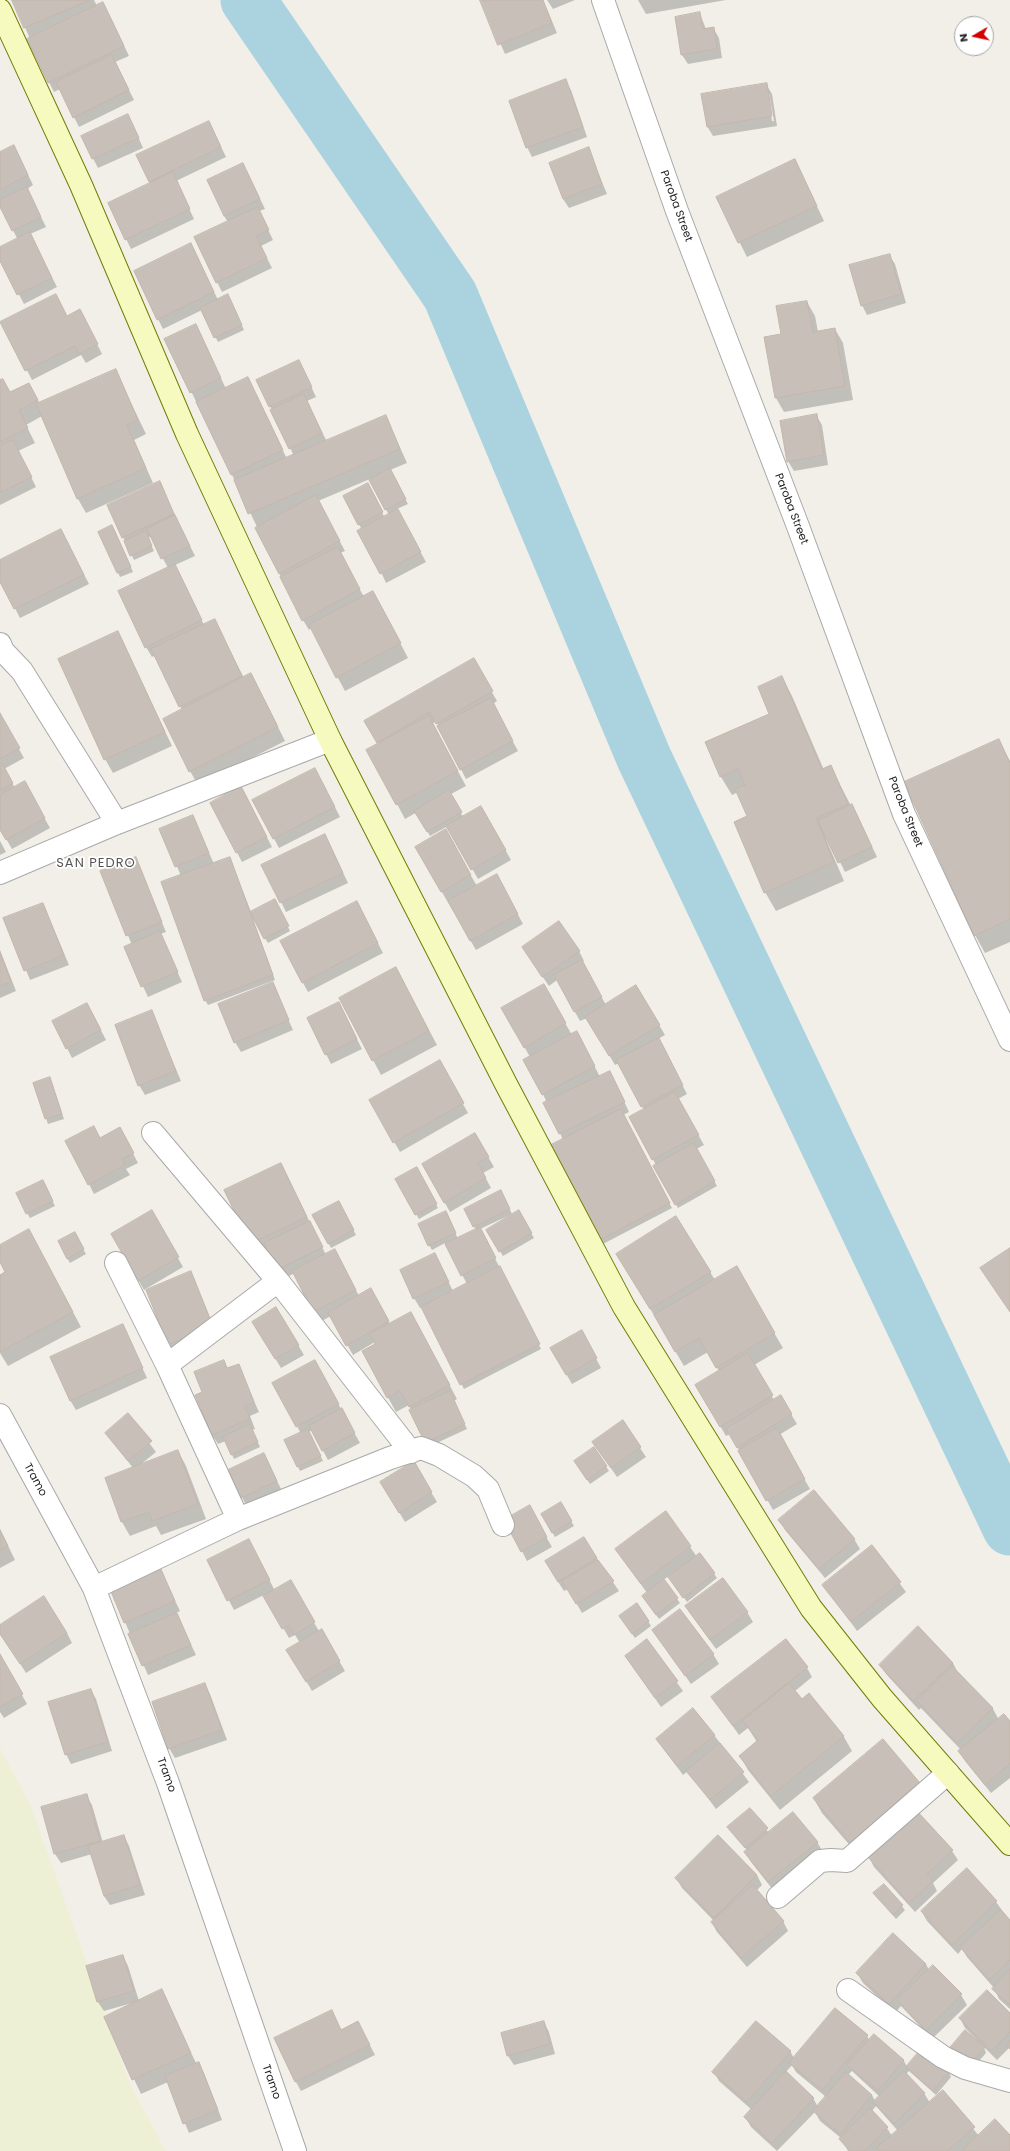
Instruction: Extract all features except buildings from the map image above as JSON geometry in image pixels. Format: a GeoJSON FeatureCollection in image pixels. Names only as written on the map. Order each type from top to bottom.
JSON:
{"type":"FeatureCollection","features":[{"type":"Feature","properties":{"kind":"main road"},"geometry":{"type":"LineString","coordinates":[[0,10],[81,186],[187,434],[330,740],[506,1084],[624,1307],[811,1608],[882,1698],[1010,1844]]}},
{"type":"Feature","properties":{"kind":"street","name":"Paroba Street"},"geometry":{"type":"LineString","coordinates":[[603,0],[677,211],[799,529],[904,814],[995,1011],[1010,1040]]}},
{"type":"Feature","properties":{"kind":"street"},"geometry":{"type":"LineString","coordinates":[[0,644],[3,651],[22,671],[117,823]]}},
{"type":"Feature","properties":{"kind":"street"},"geometry":{"type":"LineString","coordinates":[[0,873],[117,823],[330,740]]}},
{"type":"Feature","properties":{"kind":"street"},"geometry":{"type":"LineString","coordinates":[[152,1133],[278,1281],[411,1452]]}},
{"type":"Feature","properties":{"kind":"street"},"geometry":{"type":"LineString","coordinates":[[116,1263],[167,1365],[238,1519]]}},
{"type":"Feature","properties":{"kind":"street"},"geometry":{"type":"LineString","coordinates":[[167,1365],[278,1281]]}},
{"type":"Feature","properties":{"kind":"street","name":"Tramo"},"geometry":{"type":"LineString","coordinates":[[0,1415],[94,1588],[168,1783],[295,2151]]}},
{"type":"Feature","properties":{"kind":"street"},"geometry":{"type":"LineString","coordinates":[[94,1588],[238,1519],[421,1448],[439,1455],[474,1476],[488,1489],[503,1525]]}},
{"type":"Feature","properties":{"kind":"street"},"geometry":{"type":"LineString","coordinates":[[778,1897],[820,1861],[847,1861],[948,1773]]}},
{"type":"Feature","properties":{"kind":"street"},"geometry":{"type":"LineString","coordinates":[[848,1990],[943,2057],[965,2068],[1010,2081]]}},
{"type":"Feature","properties":{"kind":"green space"},"geometry":{"type":"Polygon","coordinates":[[[0,1748],[31,1806],[129,2082],[166,2151],[0,2151],[0,1748]]]}},
{"type":"Feature","properties":{"kind":"waterway"},"geometry":{"type":"LineString","coordinates":[[248,0],[450,295],[644,758],[1010,1528]]}},
{"type":"Feature","properties":{"kind":"district","name":"SAN PEDRO"},"geometry":{"type":"Point","coordinates":[96,864]}}]}
